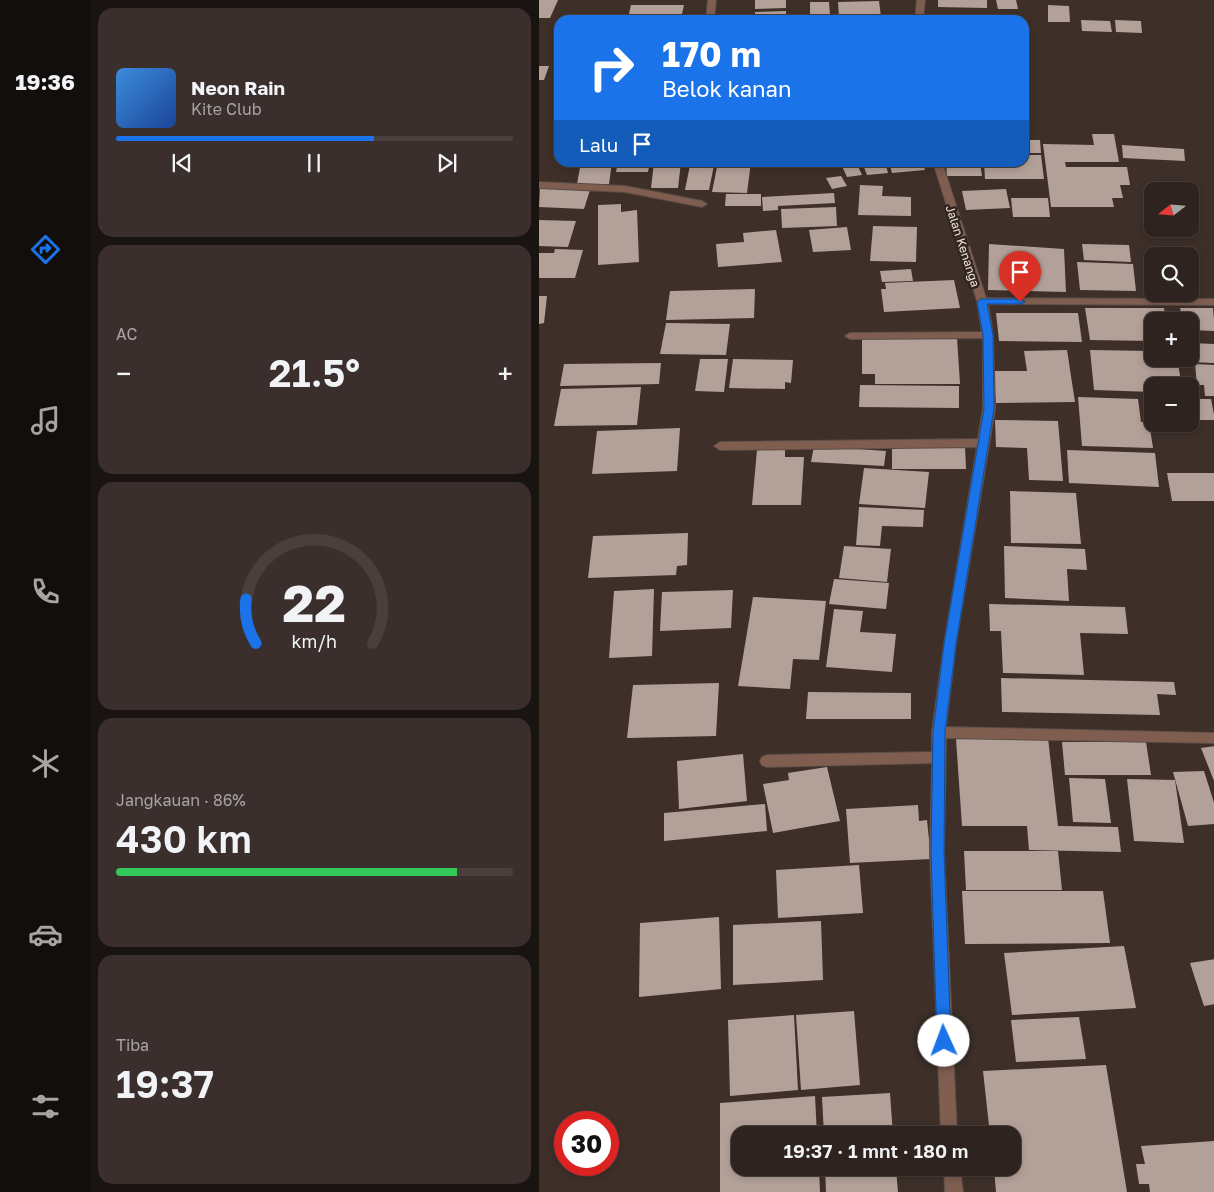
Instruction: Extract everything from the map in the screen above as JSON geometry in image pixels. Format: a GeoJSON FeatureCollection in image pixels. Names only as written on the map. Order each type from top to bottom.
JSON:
{"type":"FeatureCollection","features":[{"type":"Feature","properties":{"kind":"street"},"geometry":{"type":"LineString","coordinates":[[710,15],[712,0]]}},
{"type":"Feature","properties":{"kind":"street"},"geometry":{"type":"LineString","coordinates":[[920,15],[921,0]]}},
{"type":"Feature","properties":{"kind":"street","name":"Jalan Kenanga"},"geometry":{"type":"LineString","coordinates":[[939,167],[981,302],[988,335],[989,409],[950,644],[939,732],[938,863],[948,1126]]}},
{"type":"Feature","properties":{"kind":"street"},"geometry":{"type":"LineString","coordinates":[[539,185],[625,189],[702,204]]}},
{"type":"Feature","properties":{"kind":"street"},"geometry":{"type":"LineString","coordinates":[[981,302],[1214,302]]}},
{"type":"Feature","properties":{"kind":"street"},"geometry":{"type":"LineString","coordinates":[[850,336],[988,335]]}},
{"type":"Feature","properties":{"kind":"street"},"geometry":{"type":"LineString","coordinates":[[720,446],[984,443]]}},
{"type":"Feature","properties":{"kind":"street"},"geometry":{"type":"LineString","coordinates":[[939,732],[1214,738]]}},
{"type":"Feature","properties":{"kind":"street"},"geometry":{"type":"LineString","coordinates":[[767,761],[939,757]]}},
{"type":"Feature","properties":{"kind":"street"},"geometry":{"type":"LineString","coordinates":[[952,1176],[953,1192]]}},
{"type":"Feature","properties":{"kind":"building"},"geometry":{"type":"Polygon","coordinates":[[[539,0],[558,0],[550,18],[539,18],[539,0]]]}},
{"type":"Feature","properties":{"kind":"building"},"geometry":{"type":"Polygon","coordinates":[[[755,0],[786,0],[786,8],[755,9],[755,0]]]}},
{"type":"Feature","properties":{"kind":"building"},"geometry":{"type":"Polygon","coordinates":[[[938,0],[987,0],[987,8],[938,7],[938,0]]]}},
{"type":"Feature","properties":{"kind":"building"},"geometry":{"type":"Polygon","coordinates":[[[996,0],[1016,0],[1018,9],[998,9],[996,0]]]}},
{"type":"Feature","properties":{"kind":"building"},"geometry":{"type":"Polygon","coordinates":[[[879,1],[881,15],[839,15],[838,2],[879,1]]]}},
{"type":"Feature","properties":{"kind":"building"},"geometry":{"type":"Polygon","coordinates":[[[810,2],[829,2],[830,15],[810,15],[810,2]]]}},
{"type":"Feature","properties":{"kind":"building"},"geometry":{"type":"Polygon","coordinates":[[[631,5],[684,5],[682,14],[629,14],[631,5]]]}},
{"type":"Feature","properties":{"kind":"building"},"geometry":{"type":"Polygon","coordinates":[[[1048,5],[1069,6],[1070,22],[1048,22],[1048,5]]]}},
{"type":"Feature","properties":{"kind":"building"},"geometry":{"type":"Polygon","coordinates":[[[786,11],[786,15],[755,15],[755,12],[786,11]]]}},
{"type":"Feature","properties":{"kind":"building"},"geometry":{"type":"Polygon","coordinates":[[[1081,20],[1110,21],[1112,32],[1082,31],[1081,20]]]}},
{"type":"Feature","properties":{"kind":"building"},"geometry":{"type":"Polygon","coordinates":[[[1115,20],[1141,21],[1142,33],[1116,32],[1115,20]]]}},
{"type":"Feature","properties":{"kind":"building"},"geometry":{"type":"Polygon","coordinates":[[[539,66],[549,66],[544,80],[539,80],[539,66]]]}},
{"type":"Feature","properties":{"kind":"building"},"geometry":{"type":"Polygon","coordinates":[[[1092,134],[1114,134],[1119,162],[1065,162],[1066,167],[1127,167],[1130,185],[1120,185],[1123,198],[1112,198],[1114,207],[1051,207],[1043,144],[1094,145],[1092,134]]]}},
{"type":"Feature","properties":{"kind":"building"},"geometry":{"type":"Polygon","coordinates":[[[1029,140],[1040,140],[1041,153],[1029,153],[1029,140]]]}},
{"type":"Feature","properties":{"kind":"building"},"geometry":{"type":"Polygon","coordinates":[[[1122,145],[1184,149],[1185,161],[1123,158],[1122,145]]]}},
{"type":"Feature","properties":{"kind":"building"},"geometry":{"type":"Polygon","coordinates":[[[1029,155],[1041,155],[1044,179],[985,179],[984,167],[1029,167],[1029,155]]]}},
{"type":"Feature","properties":{"kind":"building"},"geometry":{"type":"Polygon","coordinates":[[[580,167],[611,167],[609,184],[577,184],[580,167]]]}},
{"type":"Feature","properties":{"kind":"building"},"geometry":{"type":"Polygon","coordinates":[[[617,167],[649,167],[648,172],[616,172],[617,167]]]}},
{"type":"Feature","properties":{"kind":"building"},"geometry":{"type":"Polygon","coordinates":[[[653,167],[680,167],[678,188],[651,188],[653,167]]]}},
{"type":"Feature","properties":{"kind":"building"},"geometry":{"type":"Polygon","coordinates":[[[690,167],[714,167],[709,190],[685,190],[690,167]]]}},
{"type":"Feature","properties":{"kind":"building"},"geometry":{"type":"Polygon","coordinates":[[[717,167],[750,167],[747,193],[712,192],[717,167]]]}},
{"type":"Feature","properties":{"kind":"building"},"geometry":{"type":"Polygon","coordinates":[[[842,167],[858,167],[862,175],[847,177],[842,167]]]}},
{"type":"Feature","properties":{"kind":"building"},"geometry":{"type":"Polygon","coordinates":[[[864,167],[886,167],[888,173],[867,175],[864,167]]]}},
{"type":"Feature","properties":{"kind":"building"},"geometry":{"type":"Polygon","coordinates":[[[890,167],[924,167],[925,170],[892,173],[890,167]]]}},
{"type":"Feature","properties":{"kind":"building"},"geometry":{"type":"Polygon","coordinates":[[[946,167],[981,167],[982,176],[947,176],[946,167]]]}},
{"type":"Feature","properties":{"kind":"building"},"geometry":{"type":"Polygon","coordinates":[[[841,176],[847,186],[832,189],[826,178],[841,176]]]}},
{"type":"Feature","properties":{"kind":"building"},"geometry":{"type":"Polygon","coordinates":[[[860,185],[883,186],[882,196],[911,197],[911,216],[858,215],[860,185]]]}},
{"type":"Feature","properties":{"kind":"building"},"geometry":{"type":"Polygon","coordinates":[[[540,188],[590,190],[584,209],[539,207],[540,188]]]}},
{"type":"Feature","properties":{"kind":"building"},"geometry":{"type":"Polygon","coordinates":[[[1006,189],[1010,208],[966,210],[962,191],[1006,189]]]}},
{"type":"Feature","properties":{"kind":"building"},"geometry":{"type":"Polygon","coordinates":[[[834,193],[835,203],[778,206],[778,210],[763,211],[762,197],[834,193]]]}},
{"type":"Feature","properties":{"kind":"building"},"geometry":{"type":"Polygon","coordinates":[[[726,194],[761,194],[761,206],[725,206],[726,194]]]}},
{"type":"Feature","properties":{"kind":"building"},"geometry":{"type":"Polygon","coordinates":[[[1011,198],[1048,198],[1050,217],[1013,217],[1011,198]]]}},
{"type":"Feature","properties":{"kind":"building"},"geometry":{"type":"Polygon","coordinates":[[[621,204],[621,212],[637,210],[639,262],[598,265],[598,205],[621,204]]]}},
{"type":"Feature","properties":{"kind":"building"},"geometry":{"type":"Polygon","coordinates":[[[836,207],[837,226],[782,228],[781,209],[836,207]]]}},
{"type":"Feature","properties":{"kind":"building"},"geometry":{"type":"Polygon","coordinates":[[[539,220],[576,221],[568,247],[539,246],[539,220]]]}},
{"type":"Feature","properties":{"kind":"building"},"geometry":{"type":"Polygon","coordinates":[[[873,226],[917,227],[916,262],[870,261],[873,226]]]}},
{"type":"Feature","properties":{"kind":"building"},"geometry":{"type":"Polygon","coordinates":[[[847,227],[851,250],[813,252],[809,230],[847,227]]]}},
{"type":"Feature","properties":{"kind":"building"},"geometry":{"type":"Polygon","coordinates":[[[776,230],[782,262],[718,267],[716,244],[744,242],[743,233],[776,230]]]}},
{"type":"Feature","properties":{"kind":"building"},"geometry":{"type":"Polygon","coordinates":[[[989,244],[1064,249],[1066,292],[988,290],[989,244]]]}},
{"type":"Feature","properties":{"kind":"building"},"geometry":{"type":"Polygon","coordinates":[[[1082,244],[1129,245],[1131,262],[1084,260],[1082,244]]]}},
{"type":"Feature","properties":{"kind":"building"},"geometry":{"type":"Polygon","coordinates":[[[555,249],[583,250],[575,278],[539,278],[539,253],[554,253],[555,249]]]}},
{"type":"Feature","properties":{"kind":"building"},"geometry":{"type":"Polygon","coordinates":[[[1077,262],[1133,264],[1136,291],[1080,290],[1077,262]]]}},
{"type":"Feature","properties":{"kind":"building"},"geometry":{"type":"Polygon","coordinates":[[[911,269],[913,281],[882,282],[880,271],[911,269]]]}},
{"type":"Feature","properties":{"kind":"building"},"geometry":{"type":"Polygon","coordinates":[[[954,280],[960,308],[884,312],[881,289],[886,289],[885,283],[954,280]]]}},
{"type":"Feature","properties":{"kind":"building"},"geometry":{"type":"Polygon","coordinates":[[[755,289],[754,318],[666,320],[670,291],[755,289]]]}},
{"type":"Feature","properties":{"kind":"building"},"geometry":{"type":"Polygon","coordinates":[[[539,296],[547,296],[544,323],[539,324],[539,296]]]}},
{"type":"Feature","properties":{"kind":"building"},"geometry":{"type":"Polygon","coordinates":[[[1085,308],[1164,308],[1165,312],[1144,312],[1144,341],[1090,340],[1085,308]]]}},
{"type":"Feature","properties":{"kind":"building"},"geometry":{"type":"Polygon","coordinates":[[[1180,308],[1213,308],[1215,331],[1199,330],[1199,312],[1181,312],[1180,308]]]}},
{"type":"Feature","properties":{"kind":"building"},"geometry":{"type":"Polygon","coordinates":[[[996,313],[1078,313],[1082,342],[999,341],[996,313]]]}},
{"type":"Feature","properties":{"kind":"building"},"geometry":{"type":"Polygon","coordinates":[[[666,323],[730,324],[726,355],[660,354],[666,323]]]}},
{"type":"Feature","properties":{"kind":"building"},"geometry":{"type":"Polygon","coordinates":[[[862,338],[957,338],[960,384],[875,384],[875,374],[862,374],[862,338]]]}},
{"type":"Feature","properties":{"kind":"building"},"geometry":{"type":"Polygon","coordinates":[[[1199,343],[1215,344],[1215,363],[1199,362],[1199,343]]]}},
{"type":"Feature","properties":{"kind":"building"},"geometry":{"type":"Polygon","coordinates":[[[1067,350],[1075,402],[996,403],[993,371],[1027,371],[1024,351],[1067,350]]]}},
{"type":"Feature","properties":{"kind":"building"},"geometry":{"type":"Polygon","coordinates":[[[1090,350],[1144,351],[1144,367],[1178,367],[1180,377],[1144,377],[1144,392],[1094,390],[1090,350]]]}},
{"type":"Feature","properties":{"kind":"building"},"geometry":{"type":"Polygon","coordinates":[[[700,359],[728,359],[724,392],[695,391],[700,359]]]}},
{"type":"Feature","properties":{"kind":"building"},"geometry":{"type":"Polygon","coordinates":[[[733,359],[793,360],[791,383],[785,382],[785,389],[729,388],[733,359]]]}},
{"type":"Feature","properties":{"kind":"building"},"geometry":{"type":"Polygon","coordinates":[[[661,363],[659,384],[560,386],[564,364],[661,363]]]}},
{"type":"Feature","properties":{"kind":"building"},"geometry":{"type":"Polygon","coordinates":[[[1199,364],[1215,365],[1215,396],[1205,396],[1204,385],[1199,385],[1199,377],[1196,377],[1195,367],[1199,367],[1199,364]]]}},
{"type":"Feature","properties":{"kind":"building"},"geometry":{"type":"Polygon","coordinates":[[[860,385],[959,386],[959,408],[859,407],[860,385]]]}},
{"type":"Feature","properties":{"kind":"building"},"geometry":{"type":"Polygon","coordinates":[[[641,387],[637,425],[554,426],[561,389],[641,387]]]}},
{"type":"Feature","properties":{"kind":"building"},"geometry":{"type":"Polygon","coordinates":[[[1078,397],[1138,399],[1141,422],[1144,422],[1144,432],[1151,432],[1153,448],[1082,446],[1078,397]]]}},
{"type":"Feature","properties":{"kind":"building"},"geometry":{"type":"Polygon","coordinates":[[[1199,399],[1211,399],[1215,420],[1199,420],[1199,399]]]}},
{"type":"Feature","properties":{"kind":"building"},"geometry":{"type":"Polygon","coordinates":[[[995,420],[1058,421],[1063,481],[1029,480],[1027,448],[996,447],[995,420]]]}},
{"type":"Feature","properties":{"kind":"building"},"geometry":{"type":"Polygon","coordinates":[[[680,428],[677,471],[592,474],[597,431],[680,428]]]}},
{"type":"Feature","properties":{"kind":"building"},"geometry":{"type":"Polygon","coordinates":[[[892,445],[965,446],[966,469],[892,469],[892,445]]]}},
{"type":"Feature","properties":{"kind":"building"},"geometry":{"type":"Polygon","coordinates":[[[814,446],[886,451],[884,466],[811,462],[814,446]]]}},
{"type":"Feature","properties":{"kind":"building"},"geometry":{"type":"Polygon","coordinates":[[[757,450],[785,450],[785,457],[804,457],[801,505],[752,505],[757,450]]]}},
{"type":"Feature","properties":{"kind":"building"},"geometry":{"type":"Polygon","coordinates":[[[1067,450],[1155,453],[1159,487],[1069,483],[1067,450]]]}},
{"type":"Feature","properties":{"kind":"building"},"geometry":{"type":"Polygon","coordinates":[[[864,468],[929,472],[925,508],[859,504],[864,468]]]}},
{"type":"Feature","properties":{"kind":"building"},"geometry":{"type":"Polygon","coordinates":[[[1167,473],[1215,473],[1215,501],[1172,501],[1167,473]]]}},
{"type":"Feature","properties":{"kind":"building"},"geometry":{"type":"Polygon","coordinates":[[[1010,491],[1076,493],[1081,544],[1011,543],[1010,491]]]}},
{"type":"Feature","properties":{"kind":"building"},"geometry":{"type":"Polygon","coordinates":[[[859,507],[924,510],[923,527],[882,526],[880,546],[856,545],[859,507]]]}},
{"type":"Feature","properties":{"kind":"building"},"geometry":{"type":"Polygon","coordinates":[[[688,533],[687,565],[677,566],[676,575],[588,578],[593,536],[688,533]]]}},
{"type":"Feature","properties":{"kind":"building"},"geometry":{"type":"Polygon","coordinates":[[[844,546],[891,549],[887,582],[839,578],[844,546]]]}},
{"type":"Feature","properties":{"kind":"building"},"geometry":{"type":"Polygon","coordinates":[[[1004,546],[1085,549],[1087,570],[1067,569],[1069,601],[1005,598],[1004,546]]]}},
{"type":"Feature","properties":{"kind":"building"},"geometry":{"type":"Polygon","coordinates":[[[834,579],[889,583],[886,609],[829,604],[834,579]]]}},
{"type":"Feature","properties":{"kind":"building"},"geometry":{"type":"Polygon","coordinates":[[[654,589],[652,656],[609,658],[614,591],[654,589]]]}},
{"type":"Feature","properties":{"kind":"building"},"geometry":{"type":"Polygon","coordinates":[[[733,590],[731,628],[660,631],[662,592],[733,590]]]}},
{"type":"Feature","properties":{"kind":"building"},"geometry":{"type":"Polygon","coordinates":[[[753,597],[826,601],[819,660],[793,659],[790,689],[738,686],[753,597]]]}},
{"type":"Feature","properties":{"kind":"building"},"geometry":{"type":"Polygon","coordinates":[[[989,604],[1125,607],[1128,634],[1080,633],[1084,675],[1003,673],[1001,631],[990,631],[989,604]]]}},
{"type":"Feature","properties":{"kind":"building"},"geometry":{"type":"Polygon","coordinates":[[[834,609],[863,611],[860,632],[896,634],[892,672],[826,667],[834,609]]]}},
{"type":"Feature","properties":{"kind":"building"},"geometry":{"type":"Polygon","coordinates":[[[1001,678],[1174,682],[1176,695],[1157,694],[1160,715],[1002,712],[1001,678]]]}},
{"type":"Feature","properties":{"kind":"building"},"geometry":{"type":"Polygon","coordinates":[[[719,683],[716,736],[627,738],[633,685],[719,683]]]}},
{"type":"Feature","properties":{"kind":"building"},"geometry":{"type":"Polygon","coordinates":[[[808,692],[911,693],[911,719],[806,719],[808,692]]]}},
{"type":"Feature","properties":{"kind":"building"},"geometry":{"type":"Polygon","coordinates":[[[1048,738],[1058,826],[1118,827],[1121,852],[1029,850],[1027,826],[962,826],[956,739],[1048,738]]]}},
{"type":"Feature","properties":{"kind":"building"},"geometry":{"type":"Polygon","coordinates":[[[1062,742],[1146,742],[1151,775],[1065,775],[1062,742]]]}},
{"type":"Feature","properties":{"kind":"building"},"geometry":{"type":"Polygon","coordinates":[[[1215,746],[1215,781],[1214,781],[1201,748],[1215,746]]]}},
{"type":"Feature","properties":{"kind":"building"},"geometry":{"type":"Polygon","coordinates":[[[743,754],[747,801],[679,809],[677,761],[743,754]]]}},
{"type":"Feature","properties":{"kind":"building"},"geometry":{"type":"Polygon","coordinates":[[[827,767],[840,821],[773,833],[763,784],[789,780],[788,773],[827,767]]]}},
{"type":"Feature","properties":{"kind":"building"},"geometry":{"type":"Polygon","coordinates":[[[1204,771],[1215,806],[1215,824],[1188,826],[1173,772],[1204,771]]]}},
{"type":"Feature","properties":{"kind":"building"},"geometry":{"type":"Polygon","coordinates":[[[1069,778],[1105,779],[1111,823],[1073,822],[1069,778]]]}},
{"type":"Feature","properties":{"kind":"building"},"geometry":{"type":"Polygon","coordinates":[[[1127,779],[1175,780],[1184,843],[1134,841],[1127,779]]]}},
{"type":"Feature","properties":{"kind":"building"},"geometry":{"type":"Polygon","coordinates":[[[765,804],[767,831],[664,841],[664,813],[765,804]]]}},
{"type":"Feature","properties":{"kind":"building"},"geometry":{"type":"Polygon","coordinates":[[[918,805],[919,821],[927,820],[931,859],[850,863],[846,809],[918,805]]]}},
{"type":"Feature","properties":{"kind":"building"},"geometry":{"type":"Polygon","coordinates":[[[964,851],[1058,851],[1062,890],[966,890],[964,851]]]}},
{"type":"Feature","properties":{"kind":"building"},"geometry":{"type":"Polygon","coordinates":[[[859,865],[863,913],[778,918],[776,870],[859,865]]]}},
{"type":"Feature","properties":{"kind":"building"},"geometry":{"type":"Polygon","coordinates":[[[962,891],[1103,891],[1110,943],[965,944],[962,891]]]}},
{"type":"Feature","properties":{"kind":"building"},"geometry":{"type":"Polygon","coordinates":[[[719,917],[721,989],[639,997],[640,923],[719,917]]]}},
{"type":"Feature","properties":{"kind":"building"},"geometry":{"type":"Polygon","coordinates":[[[821,921],[823,980],[733,985],[733,925],[821,921]]]}},
{"type":"Feature","properties":{"kind":"building"},"geometry":{"type":"Polygon","coordinates":[[[1124,946],[1136,1008],[1012,1015],[1004,953],[1124,946]]]}},
{"type":"Feature","properties":{"kind":"building"},"geometry":{"type":"Polygon","coordinates":[[[1215,959],[1215,1004],[1204,1006],[1190,963],[1215,959]]]}},
{"type":"Feature","properties":{"kind":"building"},"geometry":{"type":"Polygon","coordinates":[[[854,1011],[860,1085],[801,1090],[796,1015],[854,1011]]]}},
{"type":"Feature","properties":{"kind":"building"},"geometry":{"type":"Polygon","coordinates":[[[794,1015],[798,1090],[730,1096],[728,1020],[794,1015]]]}},
{"type":"Feature","properties":{"kind":"building"},"geometry":{"type":"Polygon","coordinates":[[[1079,1017],[1086,1059],[1016,1062],[1011,1020],[1079,1017]]]}},
{"type":"Feature","properties":{"kind":"building"},"geometry":{"type":"Polygon","coordinates":[[[1106,1065],[1127,1192],[996,1192],[995,1176],[1021,1176],[1021,1126],[989,1126],[983,1071],[1106,1065]]]}},
{"type":"Feature","properties":{"kind":"building"},"geometry":{"type":"Polygon","coordinates":[[[890,1093],[892,1126],[824,1126],[822,1097],[890,1093]]]}},
{"type":"Feature","properties":{"kind":"building"},"geometry":{"type":"Polygon","coordinates":[[[815,1096],[817,1126],[731,1126],[731,1176],[819,1176],[820,1192],[720,1192],[720,1103],[815,1096]]]}},
{"type":"Feature","properties":{"kind":"building"},"geometry":{"type":"Polygon","coordinates":[[[1215,1141],[1215,1192],[1150,1192],[1149,1184],[1139,1184],[1136,1164],[1145,1164],[1141,1146],[1215,1141]]]}},
{"type":"Feature","properties":{"kind":"building"},"geometry":{"type":"Polygon","coordinates":[[[825,1176],[897,1176],[898,1192],[826,1192],[825,1176]]]}},
{"type":"Feature","properties":{"kind":"route"},"geometry":{"type":"LineString","coordinates":[[944,1041],[937,853],[939,732],[950,644],[989,409],[988,335],[981,302],[1020,302]]}}]}
